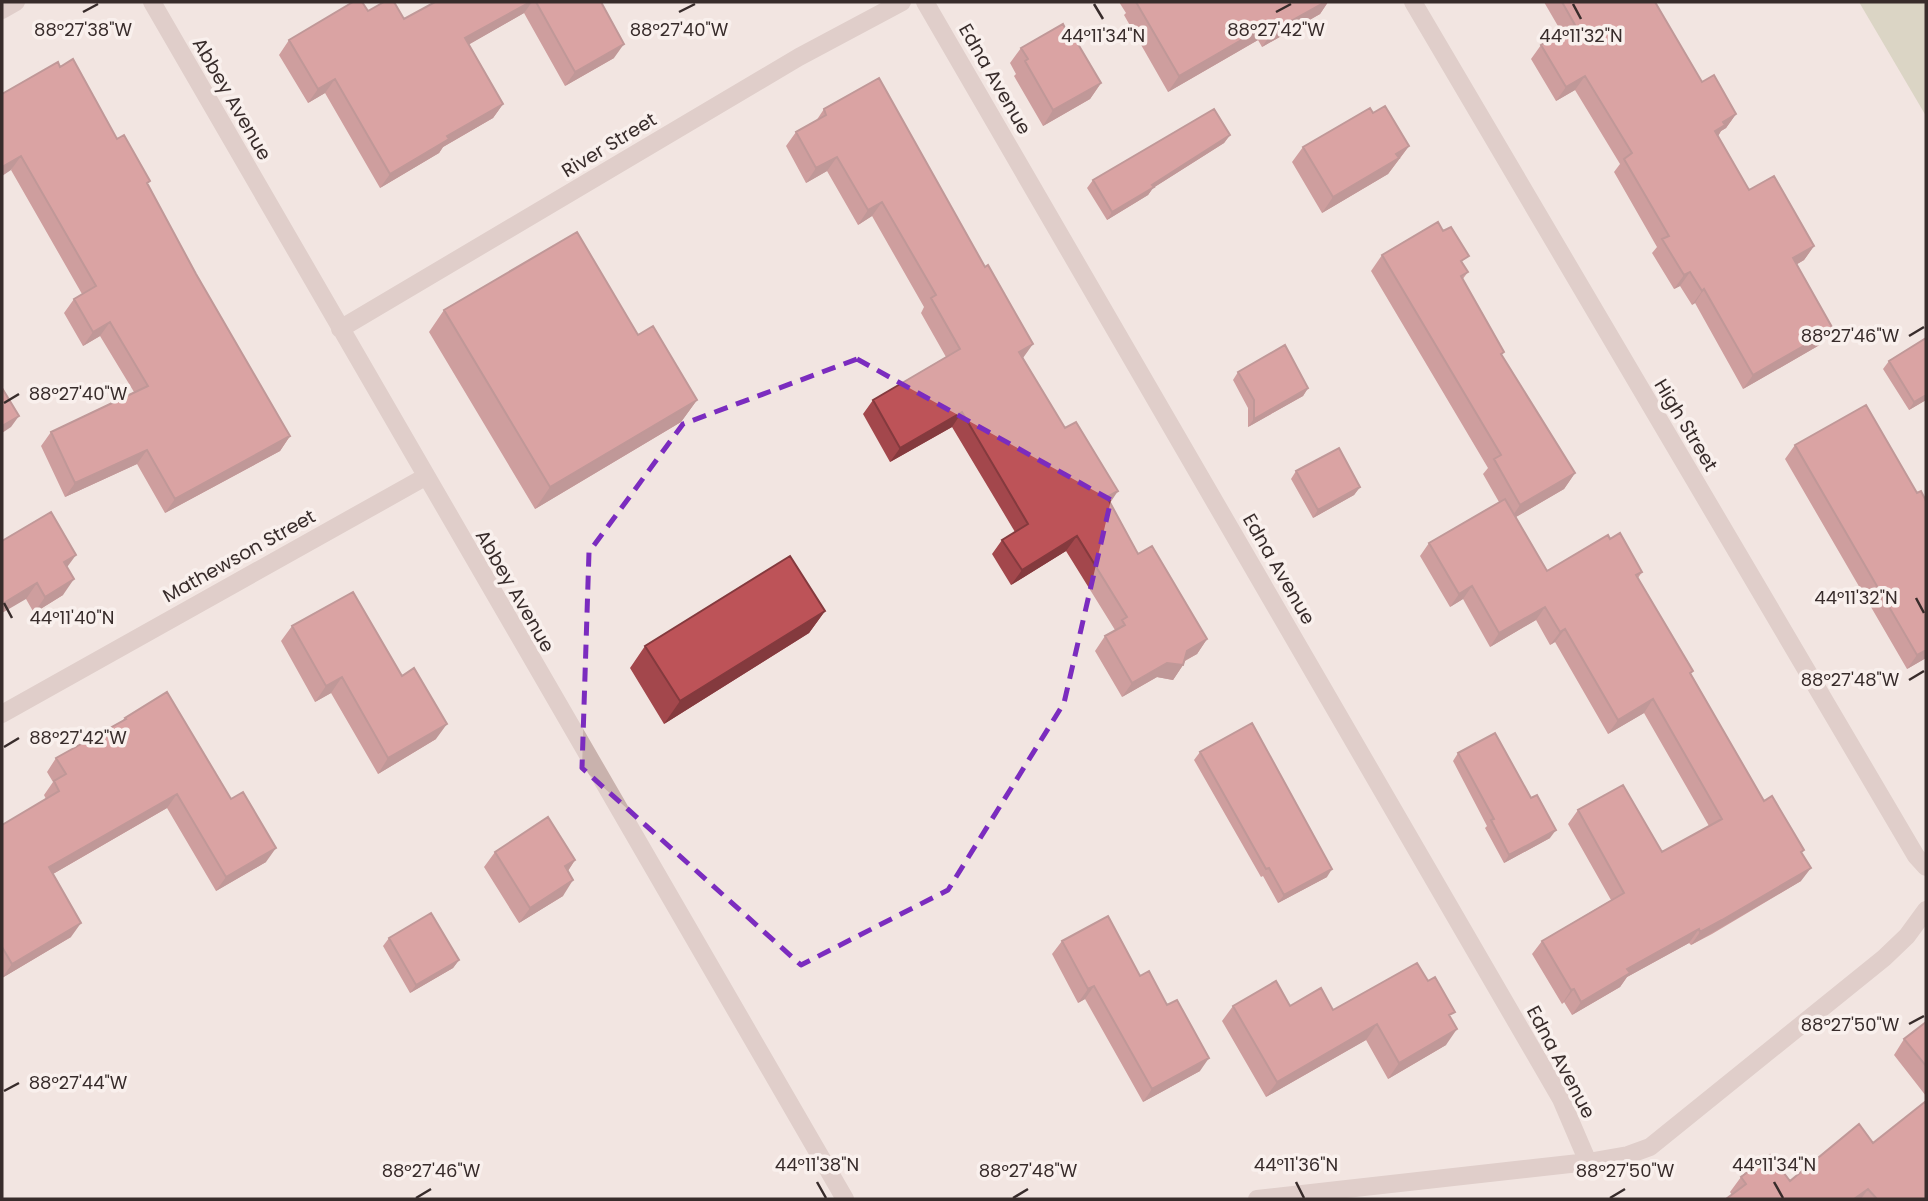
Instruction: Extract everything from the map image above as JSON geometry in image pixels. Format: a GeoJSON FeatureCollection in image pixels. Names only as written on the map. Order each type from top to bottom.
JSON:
{"type":"FeatureCollection","features":[{"type":"Feature","properties":{"kind":"street"},"geometry":{"type":"LineString","coordinates":[[2,10],[16,2]]}},
{"type":"Feature","properties":{"kind":"street","name":"Abbey Avenue"},"geometry":{"type":"LineString","coordinates":[[152,2],[845,1199]]}},
{"type":"Feature","properties":{"kind":"street","name":"River Street"},"geometry":{"type":"LineString","coordinates":[[340,329],[799,57],[902,2]]}},
{"type":"Feature","properties":{"kind":"street","name":"Edna Avenue"},"geometry":{"type":"LineString","coordinates":[[925,2],[1562,1099],[1588,1162]]}},
{"type":"Feature","properties":{"kind":"street","name":"High Street"},"geometry":{"type":"LineString","coordinates":[[1413,2],[1916,856],[1926,867]]}},
{"type":"Feature","properties":{"kind":"street","name":"Mathewson Street"},"geometry":{"type":"LineString","coordinates":[[2,714],[425,477]]}},
{"type":"Feature","properties":{"kind":"street"},"geometry":{"type":"LineString","coordinates":[[1257,1199],[1588,1162],[1628,1155],[1650,1147],[1884,958],[1907,936],[1926,911]]}},
{"type":"Feature","properties":{"kind":"highlighted area"},"geometry":{"type":"Polygon","coordinates":[[[857,359],[1111,500],[1064,703],[948,890],[801,965],[582,768],[589,552],[683,424],[857,359]]]}},
{"type":"Feature","properties":{"kind":"green space"},"geometry":{"type":"Polygon","coordinates":[[[1859,2],[1926,2],[1926,116],[1859,2]]]}},
{"type":"Feature","properties":{"kind":"building"},"geometry":{"type":"Polygon","coordinates":[[[353,2],[362,2],[368,11],[384,2],[394,2],[404,19],[435,2],[530,2],[465,38],[503,104],[447,136],[449,139],[390,174],[335,79],[318,89],[289,40],[353,2]]]}},
{"type":"Feature","properties":{"kind":"building"},"geometry":{"type":"Polygon","coordinates":[[[536,2],[601,2],[624,44],[575,72],[536,2]]]}},
{"type":"Feature","properties":{"kind":"building"},"geometry":{"type":"Polygon","coordinates":[[[1136,2],[1325,2],[1273,31],[1269,24],[1179,76],[1136,2]]]}},
{"type":"Feature","properties":{"kind":"building"},"geometry":{"type":"Polygon","coordinates":[[[1562,2],[1655,2],[1702,82],[1714,75],[1736,114],[1715,131],[1749,190],[1774,176],[1814,246],[1793,258],[1833,329],[1753,375],[1704,289],[1702,291],[1690,272],[1684,275],[1662,239],[1669,236],[1624,159],[1632,153],[1585,76],[1566,87],[1541,45],[1575,25],[1562,2]]]}},
{"type":"Feature","properties":{"kind":"building"},"geometry":{"type":"Polygon","coordinates":[[[1063,24],[1069,36],[1072,34],[1101,83],[1053,110],[1025,61],[1028,59],[1021,48],[1063,24]]]}},
{"type":"Feature","properties":{"kind":"building"},"geometry":{"type":"Polygon","coordinates":[[[73,59],[117,139],[124,135],[196,274],[290,436],[175,499],[147,450],[75,483],[51,432],[148,386],[110,322],[93,332],[74,299],[96,286],[21,156],[2,167],[2,94],[58,62],[60,67],[73,59]]]}},
{"type":"Feature","properties":{"kind":"building"},"geometry":{"type":"Polygon","coordinates":[[[879,78],[985,267],[988,265],[1033,344],[1019,352],[1065,428],[1076,422],[1118,491],[1107,497],[1138,554],[1152,546],[1207,639],[1187,651],[1183,665],[1167,663],[1132,683],[1105,636],[1125,625],[1122,620],[1127,617],[1077,536],[1022,570],[1002,540],[1028,524],[962,412],[900,448],[873,400],[960,349],[931,298],[936,295],[882,202],[868,210],[837,157],[816,168],[796,132],[826,115],[824,109],[879,78]]]}},
{"type":"Feature","properties":{"kind":"building"},"geometry":{"type":"Polygon","coordinates":[[[1385,106],[1409,146],[1396,154],[1399,158],[1333,197],[1303,147],[1370,108],[1373,113],[1385,106]]]}},
{"type":"Feature","properties":{"kind":"building"},"geometry":{"type":"Polygon","coordinates":[[[1214,109],[1230,135],[1112,212],[1093,180],[1214,109]]]}},
{"type":"Feature","properties":{"kind":"building"},"geometry":{"type":"Polygon","coordinates":[[[1438,222],[1443,231],[1451,227],[1469,256],[1461,261],[1468,272],[1461,276],[1504,352],[1501,354],[1575,473],[1520,505],[1494,459],[1501,455],[1382,255],[1438,222]]]}},
{"type":"Feature","properties":{"kind":"building"},"geometry":{"type":"Polygon","coordinates":[[[577,232],[638,335],[653,326],[697,400],[550,487],[444,310],[577,232]]]}},
{"type":"Feature","properties":{"kind":"building"},"geometry":{"type":"Polygon","coordinates":[[[1926,338],[1926,395],[1914,402],[1889,361],[1926,338]]]}},
{"type":"Feature","properties":{"kind":"building"},"geometry":{"type":"Polygon","coordinates":[[[1285,345],[1308,388],[1254,419],[1254,400],[1238,372],[1285,345]]]}},
{"type":"Feature","properties":{"kind":"building"},"geometry":{"type":"Polygon","coordinates":[[[2,388],[19,416],[2,426],[2,388]]]}},
{"type":"Feature","properties":{"kind":"building"},"geometry":{"type":"Polygon","coordinates":[[[1866,405],[1917,493],[1921,491],[1926,501],[1926,650],[1917,655],[1795,445],[1866,405]]]}},
{"type":"Feature","properties":{"kind":"building"},"geometry":{"type":"Polygon","coordinates":[[[1339,448],[1360,487],[1318,510],[1296,471],[1339,448]]]}},
{"type":"Feature","properties":{"kind":"building"},"geometry":{"type":"Polygon","coordinates":[[[1505,499],[1547,571],[1608,535],[1610,539],[1620,533],[1642,572],[1636,575],[1693,671],[1690,673],[1764,801],[1772,796],[1804,850],[1801,852],[1811,868],[1722,920],[1700,932],[1699,929],[1627,969],[1630,973],[1581,1002],[1542,941],[1624,893],[1578,810],[1623,785],[1662,852],[1722,819],[1653,699],[1618,720],[1565,629],[1560,632],[1545,607],[1499,633],[1472,586],[1459,594],[1429,543],[1505,499]]]}},
{"type":"Feature","properties":{"kind":"building"},"geometry":{"type":"Polygon","coordinates":[[[51,512],[76,555],[64,562],[74,579],[45,597],[37,583],[2,604],[2,541],[51,512]]]}},
{"type":"Feature","properties":{"kind":"building"},"geometry":{"type":"Polygon","coordinates":[[[790,556],[825,611],[680,701],[645,646],[790,556]]]}},
{"type":"Feature","properties":{"kind":"building"},"geometry":{"type":"Polygon","coordinates":[[[353,592],[402,676],[414,668],[447,724],[388,758],[342,677],[326,686],[292,626],[353,592]]]}},
{"type":"Feature","properties":{"kind":"building"},"geometry":{"type":"Polygon","coordinates":[[[167,692],[231,799],[243,792],[276,848],[226,877],[177,794],[49,867],[81,923],[12,964],[2,947],[2,825],[59,791],[54,781],[66,774],[56,758],[126,719],[167,692]]]}},
{"type":"Feature","properties":{"kind":"building"},"geometry":{"type":"Polygon","coordinates":[[[1252,723],[1332,869],[1284,895],[1269,868],[1266,869],[1200,752],[1252,723]]]}},
{"type":"Feature","properties":{"kind":"building"},"geometry":{"type":"Polygon","coordinates":[[[1495,733],[1531,798],[1537,795],[1556,830],[1509,855],[1491,820],[1494,819],[1458,753],[1495,733]]]}},
{"type":"Feature","properties":{"kind":"building"},"geometry":{"type":"Polygon","coordinates":[[[548,817],[575,860],[565,866],[573,880],[530,908],[495,852],[548,817]]]}},
{"type":"Feature","properties":{"kind":"building"},"geometry":{"type":"Polygon","coordinates":[[[431,913],[459,960],[416,985],[389,938],[431,913]]]}},
{"type":"Feature","properties":{"kind":"building"},"geometry":{"type":"Polygon","coordinates":[[[1108,916],[1140,976],[1149,971],[1167,1005],[1177,1000],[1209,1058],[1152,1089],[1094,986],[1088,989],[1062,941],[1108,916]]]}},
{"type":"Feature","properties":{"kind":"building"},"geometry":{"type":"Polygon","coordinates":[[[1417,963],[1428,981],[1435,977],[1455,1012],[1449,1015],[1457,1029],[1399,1063],[1377,1024],[1277,1082],[1233,1006],[1276,981],[1290,1006],[1321,988],[1333,1010],[1417,963]]]}},
{"type":"Feature","properties":{"kind":"building"},"geometry":{"type":"Polygon","coordinates":[[[1926,1022],[1926,1066],[1904,1039],[1926,1022]]]}},
{"type":"Feature","properties":{"kind":"building"},"geometry":{"type":"Polygon","coordinates":[[[1926,1101],[1926,1199],[1877,1199],[1868,1189],[1854,1199],[1726,1199],[1746,1184],[1741,1177],[1770,1155],[1790,1181],[1859,1124],[1873,1143],[1926,1101]]]}}]}
